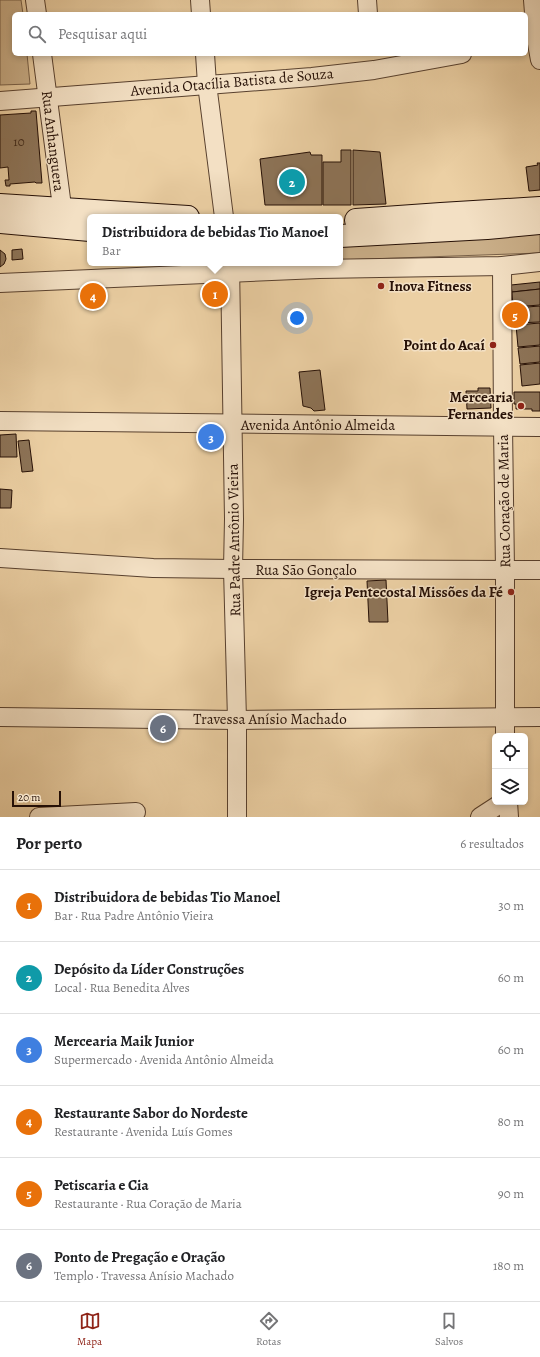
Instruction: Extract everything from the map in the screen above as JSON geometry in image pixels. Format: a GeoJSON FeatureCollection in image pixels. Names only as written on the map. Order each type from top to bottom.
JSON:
{"type":"FeatureCollection","features":[{"type":"Feature","properties":{"kind":"main road"},"geometry":{"type":"LineString","coordinates":[[0,204],[63,219],[87,229]]}},
{"type":"Feature","properties":{"kind":"main road"},"geometry":{"type":"LineString","coordinates":[[343,221],[540,208]]}},
{"type":"Feature","properties":{"kind":"main road"},"geometry":{"type":"LineString","coordinates":[[0,222],[87,219]]}},
{"type":"Feature","properties":{"kind":"main road"},"geometry":{"type":"LineString","coordinates":[[343,236],[487,228],[540,223]]}},
{"type":"Feature","properties":{"kind":"street"},"geometry":{"type":"LineString","coordinates":[[36,0],[37,12]]}},
{"type":"Feature","properties":{"kind":"street"},"geometry":{"type":"LineString","coordinates":[[200,0],[201,12]]}},
{"type":"Feature","properties":{"kind":"street"},"geometry":{"type":"LineString","coordinates":[[367,0],[368,12]]}},
{"type":"Feature","properties":{"kind":"street"},"geometry":{"type":"LineString","coordinates":[[533,0],[534,39],[540,60]]}},
{"type":"Feature","properties":{"kind":"street","name":"Rua Anhanguera"},"geometry":{"type":"LineString","coordinates":[[42,56],[63,219]]}},
{"type":"Feature","properties":{"kind":"street"},"geometry":{"type":"LineString","coordinates":[[204,56],[224,214]]}},
{"type":"Feature","properties":{"kind":"street","name":"Avenida Otacília Batista de Souza"},"geometry":{"type":"LineString","coordinates":[[0,101],[312,77],[373,62],[440,56]]}},
{"type":"Feature","properties":{"kind":"street"},"geometry":{"type":"LineString","coordinates":[[0,283],[230,268],[502,266],[540,262]]}},
{"type":"Feature","properties":{"kind":"street","name":"Rua Coração de Maria"},"geometry":{"type":"LineString","coordinates":[[502,266],[505,733]]}},
{"type":"Feature","properties":{"kind":"street","name":"Rua Padre Antônio Vieira"},"geometry":{"type":"LineString","coordinates":[[230,268],[234,519],[233,569],[237,720],[237,817]]}},
{"type":"Feature","properties":{"kind":"street","name":"Avenida Antônio Almeida"},"geometry":{"type":"LineString","coordinates":[[0,421],[540,427]]}},
{"type":"Feature","properties":{"kind":"street","name":"Rua São Gonçalo"},"geometry":{"type":"LineString","coordinates":[[0,558],[153,568],[540,570]]}},
{"type":"Feature","properties":{"kind":"street","name":"Travessa Anísio Machado"},"geometry":{"type":"LineString","coordinates":[[0,717],[237,720],[540,717]]}},
{"type":"Feature","properties":{"kind":"street"},"geometry":{"type":"LineString","coordinates":[[480,817],[498,805]]}},
{"type":"Feature","properties":{"kind":"street"},"geometry":{"type":"LineString","coordinates":[[508,805],[509,817]]}},
{"type":"Feature","properties":{"kind":"street"},"geometry":{"type":"LineString","coordinates":[[39,817],[136,812]]}},
{"type":"Feature","properties":{"kind":"shaded area"},"geometry":{"type":"Polygon","coordinates":[[[0,0],[21,0],[23,12],[12,12],[12,56],[27,56],[30,84],[0,85],[0,0]]]}},
{"type":"Feature","properties":{"kind":"shaded area"},"geometry":{"type":"Polygon","coordinates":[[[540,229],[540,253],[343,260],[343,243],[540,229]]]}},
{"type":"Feature","properties":{"kind":"building"},"geometry":{"type":"Polygon","coordinates":[[[31,111],[36,111],[42,183],[35,182],[10,184],[10,186],[6,186],[5,180],[9,180],[8,167],[0,168],[0,115],[31,113],[31,111]]]}},
{"type":"Feature","properties":{"kind":"building"},"geometry":{"type":"Polygon","coordinates":[[[341,150],[351,150],[351,205],[323,205],[323,162],[341,162],[341,150]]]}},
{"type":"Feature","properties":{"kind":"building"},"geometry":{"type":"Polygon","coordinates":[[[353,150],[380,152],[386,204],[353,205],[353,150]]]}},
{"type":"Feature","properties":{"kind":"building"},"geometry":{"type":"Polygon","coordinates":[[[310,152],[311,155],[322,155],[322,205],[265,205],[260,159],[310,152]]]}},
{"type":"Feature","properties":{"kind":"building"},"geometry":{"type":"Polygon","coordinates":[[[537,163],[540,163],[540,190],[529,191],[526,167],[538,165],[537,163]]]}},
{"type":"Feature","properties":{"kind":"building"},"geometry":{"type":"Polygon","coordinates":[[[22,249],[23,259],[12,260],[12,250],[22,249]]]}},
{"type":"Feature","properties":{"kind":"building"},"geometry":{"type":"Polygon","coordinates":[[[0,250],[5,254],[6,259],[4,264],[0,267],[0,250]]]}},
{"type":"Feature","properties":{"kind":"building"},"geometry":{"type":"Polygon","coordinates":[[[540,282],[540,289],[512,292],[511,285],[540,282]]]}},
{"type":"Feature","properties":{"kind":"building"},"geometry":{"type":"Polygon","coordinates":[[[540,289],[540,305],[513,307],[512,292],[540,289]]]}},
{"type":"Feature","properties":{"kind":"building"},"geometry":{"type":"Polygon","coordinates":[[[540,306],[540,322],[515,323],[514,308],[540,306]]]}},
{"type":"Feature","properties":{"kind":"building"},"geometry":{"type":"Polygon","coordinates":[[[540,323],[540,345],[518,347],[516,325],[540,323]]]}},
{"type":"Feature","properties":{"kind":"building"},"geometry":{"type":"Polygon","coordinates":[[[540,346],[540,362],[520,364],[518,348],[540,346]]]}},
{"type":"Feature","properties":{"kind":"building"},"geometry":{"type":"Polygon","coordinates":[[[540,363],[540,384],[522,386],[520,365],[540,363]]]}},
{"type":"Feature","properties":{"kind":"building"},"geometry":{"type":"Polygon","coordinates":[[[320,370],[325,410],[314,411],[311,408],[303,406],[299,372],[320,370]]]}},
{"type":"Feature","properties":{"kind":"building"},"geometry":{"type":"Polygon","coordinates":[[[478,388],[490,388],[491,408],[467,409],[466,391],[478,391],[478,388]]]}},
{"type":"Feature","properties":{"kind":"building"},"geometry":{"type":"Polygon","coordinates":[[[514,392],[540,392],[540,411],[532,411],[532,409],[516,409],[516,404],[514,404],[514,392]]]}},
{"type":"Feature","properties":{"kind":"building"},"geometry":{"type":"Polygon","coordinates":[[[16,434],[17,457],[0,457],[0,435],[16,434]]]}},
{"type":"Feature","properties":{"kind":"building"},"geometry":{"type":"Polygon","coordinates":[[[29,440],[33,471],[22,472],[18,441],[29,440]]]}},
{"type":"Feature","properties":{"kind":"building"},"geometry":{"type":"Polygon","coordinates":[[[0,489],[12,490],[11,508],[0,508],[0,489]]]}},
{"type":"Feature","properties":{"kind":"building"},"geometry":{"type":"Polygon","coordinates":[[[386,580],[388,622],[369,622],[367,581],[386,580]]]}},
{"type":"Feature","properties":{"kind":"place","name":"Depósito da Líder Construções"},"geometry":{"type":"Point","coordinates":[292,182]}},
{"type":"Feature","properties":{"kind":"place","name":"Inova Fitness"},"geometry":{"type":"Point","coordinates":[381,286]}},
{"type":"Feature","properties":{"kind":"place","name":"Distribuidora de bebidas Tio Manoel"},"geometry":{"type":"Point","coordinates":[215,294]}},
{"type":"Feature","properties":{"kind":"place","name":"Restaurante Sabor do Nordeste"},"geometry":{"type":"Point","coordinates":[93,296]}},
{"type":"Feature","properties":{"kind":"place","name":"Petiscaria e Cia"},"geometry":{"type":"Point","coordinates":[515,315]}},
{"type":"Feature","properties":{"kind":"place","name":"Point do Acaí"},"geometry":{"type":"Point","coordinates":[493,345]}},
{"type":"Feature","properties":{"kind":"place","name":"Mercearia Fernandes"},"geometry":{"type":"Point","coordinates":[521,406]}},
{"type":"Feature","properties":{"kind":"place","name":"Mercearia Maik Junior"},"geometry":{"type":"Point","coordinates":[211,437]}},
{"type":"Feature","properties":{"kind":"place","name":"Igreja Pentecostal Missões da Fé"},"geometry":{"type":"Point","coordinates":[511,592]}},
{"type":"Feature","properties":{"kind":"place","name":"Ponto de Pregação e Oração"},"geometry":{"type":"Point","coordinates":[163,728]}}]}
